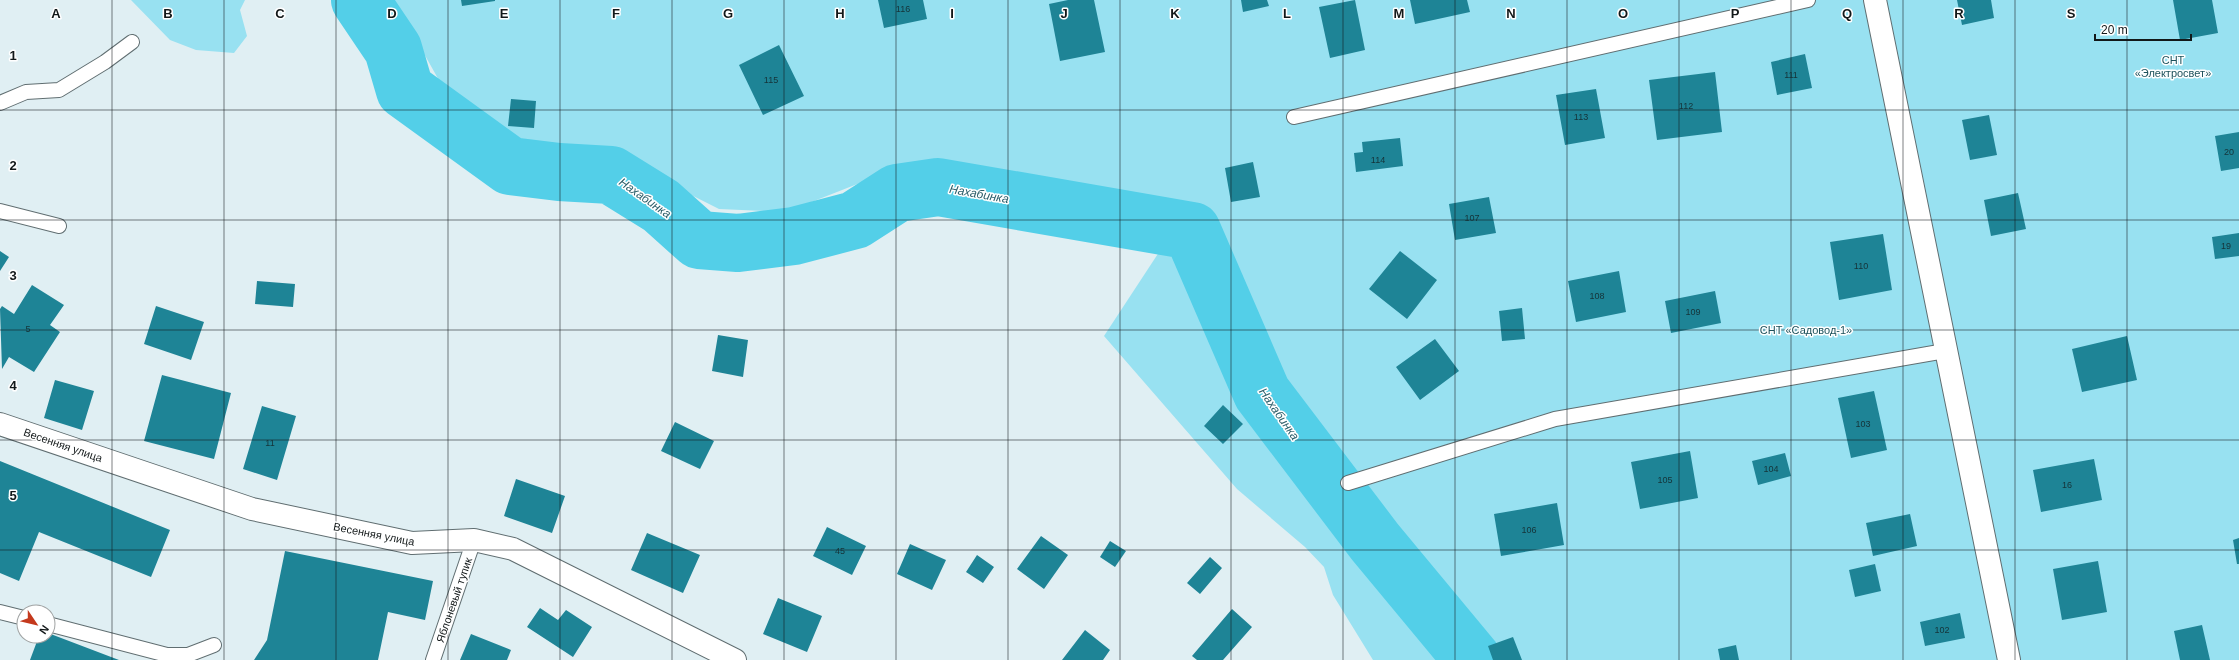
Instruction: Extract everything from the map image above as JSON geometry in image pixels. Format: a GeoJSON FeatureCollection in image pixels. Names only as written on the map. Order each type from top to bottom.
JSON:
{"type":"FeatureCollection","features":[{"type":"Feature","properties":{"kind":"street"},"geometry":{"type":"LineString","coordinates":[[1875,0],[1945,351],[2009,660]]}},
{"type":"Feature","properties":{"kind":"street","name":"Весенняя улица"},"geometry":{"type":"LineString","coordinates":[[0,424],[252,509],[412,543],[474,540],[513,549],[735,660]]}},
{"type":"Feature","properties":{"kind":"lane"},"geometry":{"type":"LineString","coordinates":[[1294,117],[1808,0]]}},
{"type":"Feature","properties":{"kind":"lane"},"geometry":{"type":"LineString","coordinates":[[0,103],[26,92],[59,90],[105,62],[132,42]]}},
{"type":"Feature","properties":{"kind":"lane"},"geometry":{"type":"LineString","coordinates":[[0,211],[60,226]]}},
{"type":"Feature","properties":{"kind":"lane"},"geometry":{"type":"LineString","coordinates":[[1348,483],[1555,419],[1945,351]]}},
{"type":"Feature","properties":{"kind":"lane","name":"Яблоневый тупик"},"geometry":{"type":"LineString","coordinates":[[433,660],[474,540]]}},
{"type":"Feature","properties":{"kind":"lane"},"geometry":{"type":"LineString","coordinates":[[0,612],[16,616]]}},
{"type":"Feature","properties":{"kind":"lane"},"geometry":{"type":"LineString","coordinates":[[56,626],[167,655],[188,655],[214,645]]}},
{"type":"Feature","properties":{"kind":"green space"},"geometry":{"type":"Polygon","coordinates":[[[131,0],[245,0],[240,10],[247,36],[234,53],[196,50],[170,40],[131,0]]]}},
{"type":"Feature","properties":{"kind":"green space","name":"СНТ «Садовод-1»"},"geometry":{"type":"Polygon","coordinates":[[[394,0],[2239,0],[2239,660],[1476,660],[1336,480],[1303,487],[1309,488],[1451,660],[1373,660],[1333,595],[1324,567],[1305,547],[1237,489],[1104,336],[1188,208],[1124,193],[957,171],[865,181],[786,212],[719,209],[626,162],[478,150],[394,0]]]}},
{"type":"Feature","properties":{"kind":"building"},"geometry":{"type":"Polygon","coordinates":[[[461,0],[495,0],[495,1],[462,6],[461,0]]]}},
{"type":"Feature","properties":{"kind":"building"},"geometry":{"type":"Polygon","coordinates":[[[878,0],[923,0],[927,19],[884,28],[878,0]]]}},
{"type":"Feature","properties":{"kind":"building"},"geometry":{"type":"Polygon","coordinates":[[[1068,0],[1094,0],[1105,52],[1060,61],[1049,4],[1068,0]]]}},
{"type":"Feature","properties":{"kind":"building"},"geometry":{"type":"Polygon","coordinates":[[[1241,0],[1267,0],[1269,6],[1243,12],[1241,0]]]}},
{"type":"Feature","properties":{"kind":"building"},"geometry":{"type":"Polygon","coordinates":[[[1355,0],[1365,50],[1330,58],[1319,7],[1355,0]]]}},
{"type":"Feature","properties":{"kind":"building"},"geometry":{"type":"Polygon","coordinates":[[[1410,0],[1467,0],[1470,12],[1415,24],[1410,0]]]}},
{"type":"Feature","properties":{"kind":"building"},"geometry":{"type":"Polygon","coordinates":[[[1957,0],[1991,0],[1994,18],[1962,25],[1957,0]]]}},
{"type":"Feature","properties":{"kind":"building"},"geometry":{"type":"Polygon","coordinates":[[[2173,0],[2212,0],[2218,33],[2180,40],[2173,0]]]}},
{"type":"Feature","properties":{"kind":"building"},"geometry":{"type":"Polygon","coordinates":[[[779,45],[804,96],[763,115],[739,65],[779,45]]]}},
{"type":"Feature","properties":{"kind":"building"},"geometry":{"type":"Polygon","coordinates":[[[1805,54],[1812,88],[1777,95],[1771,62],[1805,54]]]}},
{"type":"Feature","properties":{"kind":"building"},"geometry":{"type":"Polygon","coordinates":[[[1715,72],[1722,132],[1657,140],[1649,80],[1715,72]]]}},
{"type":"Feature","properties":{"kind":"building"},"geometry":{"type":"Polygon","coordinates":[[[1596,89],[1605,138],[1565,145],[1556,95],[1596,89]]]}},
{"type":"Feature","properties":{"kind":"building"},"geometry":{"type":"Polygon","coordinates":[[[511,99],[536,101],[534,128],[508,126],[511,99]]]}},
{"type":"Feature","properties":{"kind":"building"},"geometry":{"type":"Polygon","coordinates":[[[1989,115],[1997,155],[1970,160],[1962,120],[1989,115]]]}},
{"type":"Feature","properties":{"kind":"building"},"geometry":{"type":"Polygon","coordinates":[[[2239,132],[2239,168],[2221,171],[2215,136],[2239,132]]]}},
{"type":"Feature","properties":{"kind":"building"},"geometry":{"type":"Polygon","coordinates":[[[1400,138],[1403,166],[1356,172],[1354,153],[1363,152],[1362,142],[1400,138]]]}},
{"type":"Feature","properties":{"kind":"building"},"geometry":{"type":"Polygon","coordinates":[[[1253,162],[1260,197],[1231,202],[1225,168],[1253,162]]]}},
{"type":"Feature","properties":{"kind":"building"},"geometry":{"type":"Polygon","coordinates":[[[2018,193],[2026,229],[1991,236],[1984,200],[2018,193]]]}},
{"type":"Feature","properties":{"kind":"building"},"geometry":{"type":"Polygon","coordinates":[[[1489,197],[1496,233],[1455,240],[1449,204],[1489,197]]]}},
{"type":"Feature","properties":{"kind":"building"},"geometry":{"type":"Polygon","coordinates":[[[2239,233],[2239,256],[2215,259],[2212,237],[2239,233]]]}},
{"type":"Feature","properties":{"kind":"building"},"geometry":{"type":"Polygon","coordinates":[[[1883,234],[1892,290],[1839,300],[1830,242],[1883,234]]]}},
{"type":"Feature","properties":{"kind":"building"},"geometry":{"type":"Polygon","coordinates":[[[0,251],[9,257],[0,271],[0,251]]]}},
{"type":"Feature","properties":{"kind":"building"},"geometry":{"type":"Polygon","coordinates":[[[1400,251],[1437,280],[1407,319],[1369,289],[1400,251]]]}},
{"type":"Feature","properties":{"kind":"building"},"geometry":{"type":"Polygon","coordinates":[[[1619,271],[1626,312],[1576,322],[1568,281],[1619,271]]]}},
{"type":"Feature","properties":{"kind":"building"},"geometry":{"type":"Polygon","coordinates":[[[257,281],[295,284],[293,307],[255,304],[257,281]]]}},
{"type":"Feature","properties":{"kind":"building"},"geometry":{"type":"Polygon","coordinates":[[[32,285],[64,305],[50,325],[60,332],[34,372],[9,357],[2,369],[0,309],[2,306],[14,314],[32,285]]]}},
{"type":"Feature","properties":{"kind":"building"},"geometry":{"type":"Polygon","coordinates":[[[1715,291],[1721,323],[1671,333],[1665,301],[1715,291]]]}},
{"type":"Feature","properties":{"kind":"building"},"geometry":{"type":"Polygon","coordinates":[[[156,306],[204,322],[191,360],[144,344],[156,306]]]}},
{"type":"Feature","properties":{"kind":"building"},"geometry":{"type":"Polygon","coordinates":[[[1522,308],[1525,339],[1502,341],[1499,311],[1522,308]]]}},
{"type":"Feature","properties":{"kind":"building"},"geometry":{"type":"Polygon","coordinates":[[[718,335],[748,340],[743,377],[712,371],[718,335]]]}},
{"type":"Feature","properties":{"kind":"building"},"geometry":{"type":"Polygon","coordinates":[[[2127,336],[2137,380],[2082,392],[2072,349],[2127,336]]]}},
{"type":"Feature","properties":{"kind":"building"},"geometry":{"type":"Polygon","coordinates":[[[1435,339],[1459,371],[1420,400],[1396,367],[1435,339]]]}},
{"type":"Feature","properties":{"kind":"building"},"geometry":{"type":"Polygon","coordinates":[[[162,375],[231,393],[214,459],[144,441],[162,375]]]}},
{"type":"Feature","properties":{"kind":"building"},"geometry":{"type":"Polygon","coordinates":[[[55,380],[94,391],[82,430],[44,418],[55,380]]]}},
{"type":"Feature","properties":{"kind":"building"},"geometry":{"type":"Polygon","coordinates":[[[1874,391],[1887,450],[1851,458],[1838,398],[1874,391]]]}},
{"type":"Feature","properties":{"kind":"building"},"geometry":{"type":"Polygon","coordinates":[[[1223,405],[1243,424],[1223,444],[1204,426],[1223,405]]]}},
{"type":"Feature","properties":{"kind":"building"},"geometry":{"type":"Polygon","coordinates":[[[262,406],[296,416],[277,480],[243,469],[262,406]]]}},
{"type":"Feature","properties":{"kind":"building"},"geometry":{"type":"Polygon","coordinates":[[[675,422],[714,441],[700,469],[661,451],[675,422]]]}},
{"type":"Feature","properties":{"kind":"building"},"geometry":{"type":"Polygon","coordinates":[[[1690,451],[1698,498],[1640,509],[1631,462],[1690,451]]]}},
{"type":"Feature","properties":{"kind":"building"},"geometry":{"type":"Polygon","coordinates":[[[1785,453],[1791,476],[1758,485],[1752,461],[1785,453]]]}},
{"type":"Feature","properties":{"kind":"building"},"geometry":{"type":"Polygon","coordinates":[[[2094,459],[2102,500],[2041,512],[2033,470],[2094,459]]]}},
{"type":"Feature","properties":{"kind":"building"},"geometry":{"type":"Polygon","coordinates":[[[0,461],[170,530],[151,577],[39,532],[19,581],[0,573],[0,461]]]}},
{"type":"Feature","properties":{"kind":"building"},"geometry":{"type":"Polygon","coordinates":[[[516,479],[565,496],[552,533],[504,516],[516,479]]]}},
{"type":"Feature","properties":{"kind":"building"},"geometry":{"type":"Polygon","coordinates":[[[1557,503],[1564,545],[1501,556],[1494,514],[1557,503]]]}},
{"type":"Feature","properties":{"kind":"building"},"geometry":{"type":"Polygon","coordinates":[[[1910,514],[1917,546],[1873,556],[1866,523],[1910,514]]]}},
{"type":"Feature","properties":{"kind":"building"},"geometry":{"type":"Polygon","coordinates":[[[827,527],[866,546],[852,575],[813,556],[827,527]]]}},
{"type":"Feature","properties":{"kind":"building"},"geometry":{"type":"Polygon","coordinates":[[[647,533],[700,555],[683,593],[631,570],[647,533]]]}},
{"type":"Feature","properties":{"kind":"building"},"geometry":{"type":"Polygon","coordinates":[[[1041,536],[1068,555],[1044,589],[1017,569],[1041,536]]]}},
{"type":"Feature","properties":{"kind":"building"},"geometry":{"type":"Polygon","coordinates":[[[2239,538],[2239,564],[2237,564],[2233,540],[2239,538]]]}},
{"type":"Feature","properties":{"kind":"building"},"geometry":{"type":"Polygon","coordinates":[[[1110,541],[1126,551],[1115,567],[1100,557],[1110,541]]]}},
{"type":"Feature","properties":{"kind":"building"},"geometry":{"type":"Polygon","coordinates":[[[910,544],[946,560],[932,590],[897,574],[910,544]]]}},
{"type":"Feature","properties":{"kind":"building"},"geometry":{"type":"Polygon","coordinates":[[[285,551],[433,581],[425,620],[388,612],[378,660],[254,660],[267,640],[285,551]]]}},
{"type":"Feature","properties":{"kind":"building"},"geometry":{"type":"Polygon","coordinates":[[[977,555],[994,567],[983,583],[966,572],[977,555]]]}},
{"type":"Feature","properties":{"kind":"building"},"geometry":{"type":"Polygon","coordinates":[[[1210,557],[1222,568],[1200,594],[1187,583],[1210,557]]]}},
{"type":"Feature","properties":{"kind":"building"},"geometry":{"type":"Polygon","coordinates":[[[2098,561],[2107,612],[2062,620],[2053,569],[2098,561]]]}},
{"type":"Feature","properties":{"kind":"building"},"geometry":{"type":"Polygon","coordinates":[[[1875,564],[1881,591],[1855,597],[1849,570],[1875,564]]]}},
{"type":"Feature","properties":{"kind":"building"},"geometry":{"type":"Polygon","coordinates":[[[778,598],[822,616],[807,652],[763,634],[778,598]]]}},
{"type":"Feature","properties":{"kind":"building"},"geometry":{"type":"Polygon","coordinates":[[[540,608],[558,620],[566,610],[592,627],[573,657],[527,627],[540,608]]]}},
{"type":"Feature","properties":{"kind":"building"},"geometry":{"type":"Polygon","coordinates":[[[1232,609],[1252,627],[1223,660],[1197,660],[1192,656],[1232,609]]]}},
{"type":"Feature","properties":{"kind":"building"},"geometry":{"type":"Polygon","coordinates":[[[1960,613],[1965,638],[1925,646],[1920,622],[1960,613]]]}},
{"type":"Feature","properties":{"kind":"building"},"geometry":{"type":"Polygon","coordinates":[[[2202,625],[2210,660],[2180,660],[2174,631],[2202,625]]]}},
{"type":"Feature","properties":{"kind":"building"},"geometry":{"type":"Polygon","coordinates":[[[1085,630],[1110,650],[1103,660],[1062,660],[1085,630]]]}},
{"type":"Feature","properties":{"kind":"building"},"geometry":{"type":"Polygon","coordinates":[[[471,634],[511,650],[507,660],[460,660],[471,634]]]}},
{"type":"Feature","properties":{"kind":"building"},"geometry":{"type":"Polygon","coordinates":[[[56,636],[119,660],[30,660],[36,644],[56,644],[56,636]]]}},
{"type":"Feature","properties":{"kind":"building"},"geometry":{"type":"Polygon","coordinates":[[[1513,637],[1522,660],[1493,660],[1488,646],[1513,637]]]}},
{"type":"Feature","properties":{"kind":"building"},"geometry":{"type":"Polygon","coordinates":[[[1736,645],[1739,660],[1720,660],[1718,649],[1736,645]]]}},
{"type":"Feature","properties":{"kind":"waterway","name":"Нахабинка"},"geometry":{"type":"LineString","coordinates":[[360,0],[393,49],[405,90],[510,166],[559,172],[611,175],[661,206],[699,240],[738,243],[794,236],[855,220],[897,193],[938,187],[1192,231],[1262,393],[1375,542],[1473,660]]}},
{"type":"Feature","properties":{"kind":"park label","name":"СНТ «Электросвет»"},"geometry":{"type":"Point","coordinates":[2173,66]}}]}
